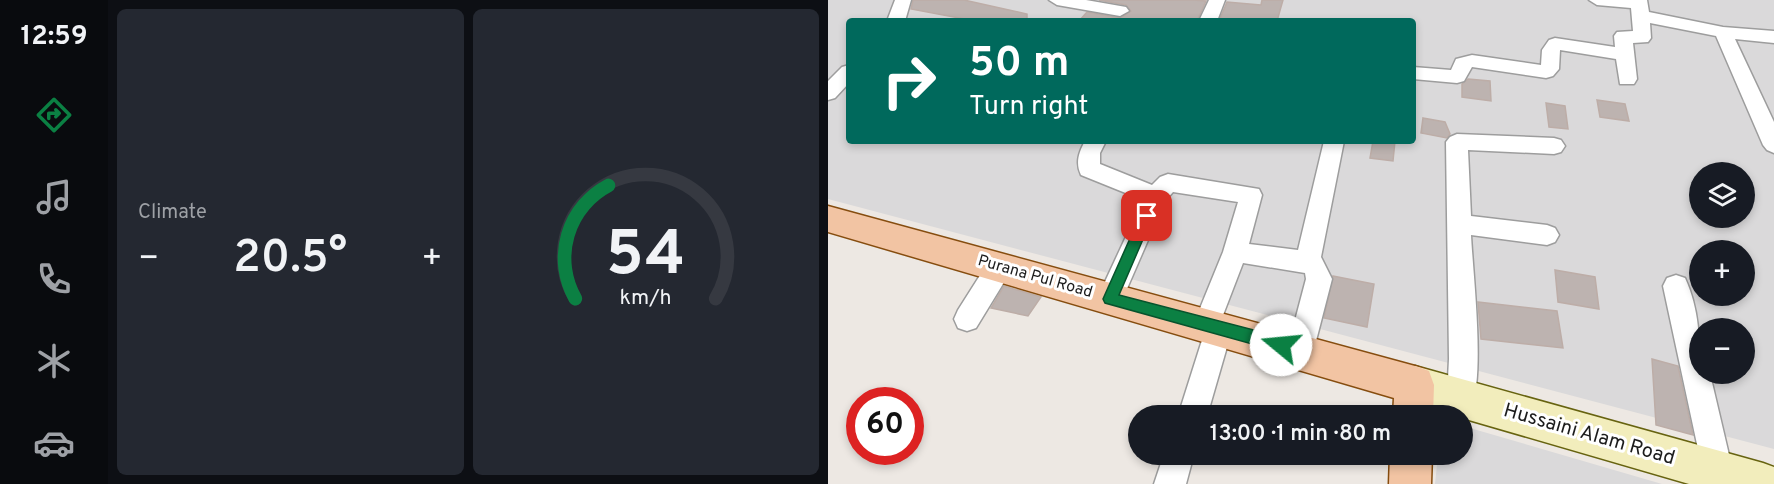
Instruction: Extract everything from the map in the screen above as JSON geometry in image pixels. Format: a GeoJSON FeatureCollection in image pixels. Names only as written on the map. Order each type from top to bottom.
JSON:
{"type":"FeatureCollection","features":[{"type":"Feature","properties":{"kind":"main road","name":"Purana Pul Road"},"geometry":{"type":"LineString","coordinates":[[828,219],[1301,351],[1414,400]]}},
{"type":"Feature","properties":{"kind":"main road","name":"Hussaini Alam Road"},"geometry":{"type":"LineString","coordinates":[[1414,400],[1461,398],[1763,484]]}},
{"type":"Feature","properties":{"kind":"main road"},"geometry":{"type":"LineString","coordinates":[[1410,484],[1411,465]]}},
{"type":"Feature","properties":{"kind":"street"},"geometry":{"type":"LineString","coordinates":[[898,18],[903,0]]}},
{"type":"Feature","properties":{"kind":"street"},"geometry":{"type":"LineString","coordinates":[[1057,0],[1120,11]]}},
{"type":"Feature","properties":{"kind":"street"},"geometry":{"type":"LineString","coordinates":[[1209,18],[1217,0]]}},
{"type":"Feature","properties":{"kind":"street"},"geometry":{"type":"LineString","coordinates":[[1597,0],[1640,7],[1723,32],[1774,37]]}},
{"type":"Feature","properties":{"kind":"street"},"geometry":{"type":"LineString","coordinates":[[1063,18],[1077,2]]}},
{"type":"Feature","properties":{"kind":"street"},"geometry":{"type":"LineString","coordinates":[[1627,79],[1623,36],[1642,38],[1640,7]]}},
{"type":"Feature","properties":{"kind":"street"},"geometry":{"type":"LineString","coordinates":[[1723,32],[1774,144]]}},
{"type":"Feature","properties":{"kind":"street"},"geometry":{"type":"LineString","coordinates":[[1416,73],[1457,77],[1462,63],[1472,61],[1546,72],[1551,65],[1552,47],[1562,44],[1625,54]]}},
{"type":"Feature","properties":{"kind":"street"},"geometry":{"type":"LineString","coordinates":[[828,93],[846,74]]}},
{"type":"Feature","properties":{"kind":"street"},"geometry":{"type":"LineString","coordinates":[[1461,398],[1463,359],[1457,142],[1554,146]]}},
{"type":"Feature","properties":{"kind":"street"},"geometry":{"type":"LineString","coordinates":[[1094,144],[1089,153],[1089,169],[1156,196]]}},
{"type":"Feature","properties":{"kind":"street"},"geometry":{"type":"LineString","coordinates":[[1308,262],[1333,144]]}},
{"type":"Feature","properties":{"kind":"street"},"geometry":{"type":"LineString","coordinates":[[1110,299],[1156,196],[1168,183],[1251,195],[1214,325],[1195,405]]}},
{"type":"Feature","properties":{"kind":"street"},"geometry":{"type":"LineString","coordinates":[[1460,224],[1547,235]]}},
{"type":"Feature","properties":{"kind":"street"},"geometry":{"type":"LineString","coordinates":[[1235,252],[1308,262],[1315,266],[1319,279],[1301,351]]}},
{"type":"Feature","properties":{"kind":"street"},"geometry":{"type":"LineString","coordinates":[[967,319],[1000,266]]}},
{"type":"Feature","properties":{"kind":"street"},"geometry":{"type":"LineString","coordinates":[[1676,286],[1718,472]]}},
{"type":"Feature","properties":{"kind":"street"},"geometry":{"type":"LineString","coordinates":[[1170,484],[1176,465]]}},
{"type":"Feature","properties":{"kind":"shaded area"},"geometry":{"type":"Polygon","coordinates":[[[828,0],[1774,0],[1774,449],[828,199],[828,0]]]}},
{"type":"Feature","properties":{"kind":"shaded area"},"geometry":{"type":"Polygon","coordinates":[[[1473,429],[1662,484],[1435,484],[1437,465],[1473,465],[1473,429]]]}},
{"type":"Feature","properties":{"kind":"building"},"geometry":{"type":"Polygon","coordinates":[[[913,0],[964,0],[1027,14],[1027,18],[959,18],[911,9],[913,0]]]}},
{"type":"Feature","properties":{"kind":"building"},"geometry":{"type":"Polygon","coordinates":[[[1099,0],[1206,1],[1198,18],[1120,18],[1131,11],[1126,5],[1099,0]]]}},
{"type":"Feature","properties":{"kind":"building"},"geometry":{"type":"Polygon","coordinates":[[[1262,0],[1283,0],[1278,18],[1220,18],[1227,2],[1261,5],[1262,0]]]}},
{"type":"Feature","properties":{"kind":"building"},"geometry":{"type":"Polygon","coordinates":[[[1087,12],[1120,18],[1082,18],[1087,12]]]}},
{"type":"Feature","properties":{"kind":"building"},"geometry":{"type":"Polygon","coordinates":[[[1468,79],[1490,81],[1491,101],[1462,97],[1462,84],[1468,79]]]}},
{"type":"Feature","properties":{"kind":"building"},"geometry":{"type":"Polygon","coordinates":[[[1597,100],[1625,104],[1629,121],[1600,117],[1597,100]]]}},
{"type":"Feature","properties":{"kind":"building"},"geometry":{"type":"Polygon","coordinates":[[[1546,103],[1565,106],[1568,129],[1549,127],[1546,103]]]}},
{"type":"Feature","properties":{"kind":"building"},"geometry":{"type":"Polygon","coordinates":[[[1423,118],[1445,122],[1450,134],[1447,138],[1421,133],[1423,118]]]}},
{"type":"Feature","properties":{"kind":"building"},"geometry":{"type":"Polygon","coordinates":[[[1372,144],[1395,144],[1393,161],[1370,158],[1372,144]]]}},
{"type":"Feature","properties":{"kind":"building"},"geometry":{"type":"Polygon","coordinates":[[[1555,270],[1595,277],[1599,309],[1558,302],[1555,270]]]}},
{"type":"Feature","properties":{"kind":"building"},"geometry":{"type":"Polygon","coordinates":[[[1333,276],[1374,284],[1367,327],[1324,318],[1333,276]]]}},
{"type":"Feature","properties":{"kind":"building"},"geometry":{"type":"Polygon","coordinates":[[[1004,286],[1041,297],[1028,316],[991,308],[1004,286]]]}},
{"type":"Feature","properties":{"kind":"building"},"geometry":{"type":"Polygon","coordinates":[[[1478,302],[1557,311],[1563,348],[1481,339],[1478,302]]]}},
{"type":"Feature","properties":{"kind":"building"},"geometry":{"type":"Polygon","coordinates":[[[1652,359],[1678,366],[1693,435],[1656,425],[1652,359]]]}},
{"type":"Feature","properties":{"kind":"route"},"geometry":{"type":"LineString","coordinates":[[1147,216],[1110,299],[1208,323],[1281,345]]}}]}
